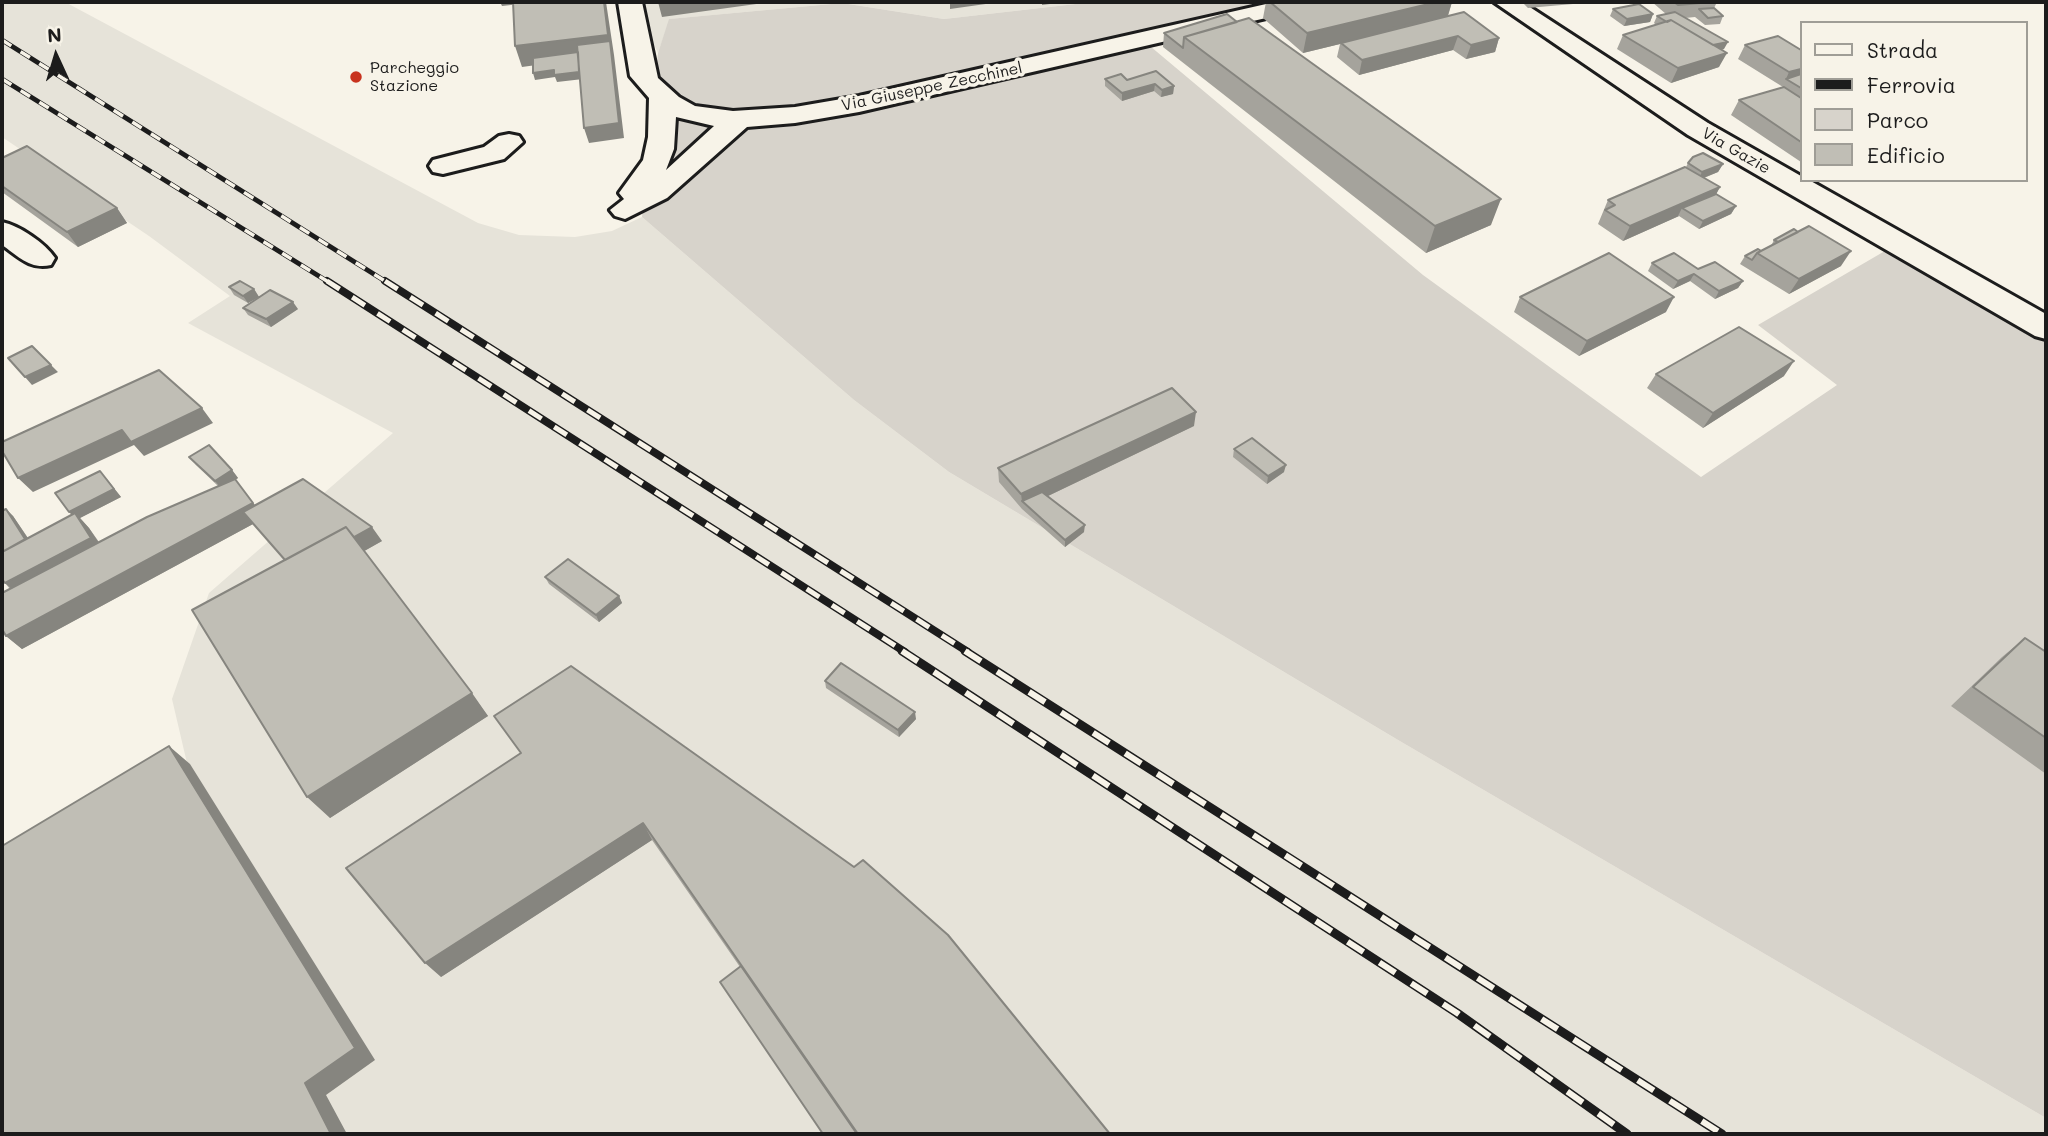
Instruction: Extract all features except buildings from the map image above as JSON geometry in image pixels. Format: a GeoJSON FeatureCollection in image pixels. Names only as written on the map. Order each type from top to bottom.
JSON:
{"type":"FeatureCollection","features":[{"type":"Feature","properties":{"kind":"street","name":"Via Giuseppe Zecchinel"},"geometry":{"type":"LineString","coordinates":[[630,2],[643,76],[662,96],[700,117],[740,119],[811,111],[900,95],[1305,2]]}},
{"type":"Feature","properties":{"kind":"street","name":"Via Gazie"},"geometry":{"type":"LineString","coordinates":[[1506,2],[1698,129],[2046,328]]}},
{"type":"Feature","properties":{"kind":"street"},"geometry":{"type":"LineString","coordinates":[[662,96],[663,143],[657,163],[620,204],[660,192],[686,163],[740,119]]}},
{"type":"Feature","properties":{"kind":"street"},"geometry":{"type":"LineString","coordinates":[[443,166],[494,153],[509,142]]}},
{"type":"Feature","properties":{"kind":"street"},"geometry":{"type":"LineString","coordinates":[[2,231],[40,258]]}},
{"type":"Feature","properties":{"kind":"shaded area"},"geometry":{"type":"Polygon","coordinates":[[[2,2],[65,2],[478,223],[519,235],[575,237],[612,231],[642,217],[854,400],[949,472],[1398,740],[2046,1118],[2046,1134],[2,1134],[2,888],[190,776],[172,699],[209,593],[393,433],[188,323],[230,296],[149,236],[2,137],[2,2]]]}},
{"type":"Feature","properties":{"kind":"shaded area"},"geometry":{"type":"Polygon","coordinates":[[[634,2],[1093,2],[944,19],[842,3],[670,19],[658,53],[634,2]]]}},
{"type":"Feature","properties":{"kind":"green space"},"geometry":{"type":"Polygon","coordinates":[[[1093,2],[1288,2],[1138,36],[1423,275],[1701,477],[1837,385],[1758,325],[1890,248],[2046,336],[2046,1118],[1398,740],[949,472],[854,400],[642,217],[658,53],[669,19],[842,3],[944,19],[1093,2]]]}},
{"type":"Feature","properties":{"kind":"railway"},"geometry":{"type":"LineString","coordinates":[[2,40],[388,283]]}},
{"type":"Feature","properties":{"kind":"railway"},"geometry":{"type":"LineString","coordinates":[[2,79],[330,283]]}},
{"type":"Feature","properties":{"kind":"railway"},"geometry":{"type":"LineString","coordinates":[[327,281],[905,652]]}},
{"type":"Feature","properties":{"kind":"railway"},"geometry":{"type":"LineString","coordinates":[[385,281],[968,652]]}},
{"type":"Feature","properties":{"kind":"railway"},"geometry":{"type":"LineString","coordinates":[[902,651],[1457,1013],[1627,1134]]}},
{"type":"Feature","properties":{"kind":"railway"},"geometry":{"type":"LineString","coordinates":[[965,651],[1722,1134]]}},
{"type":"Feature","properties":{"kind":"place","name":"Parcheggio Stazione"},"geometry":{"type":"Point","coordinates":[356,77]}}]}
